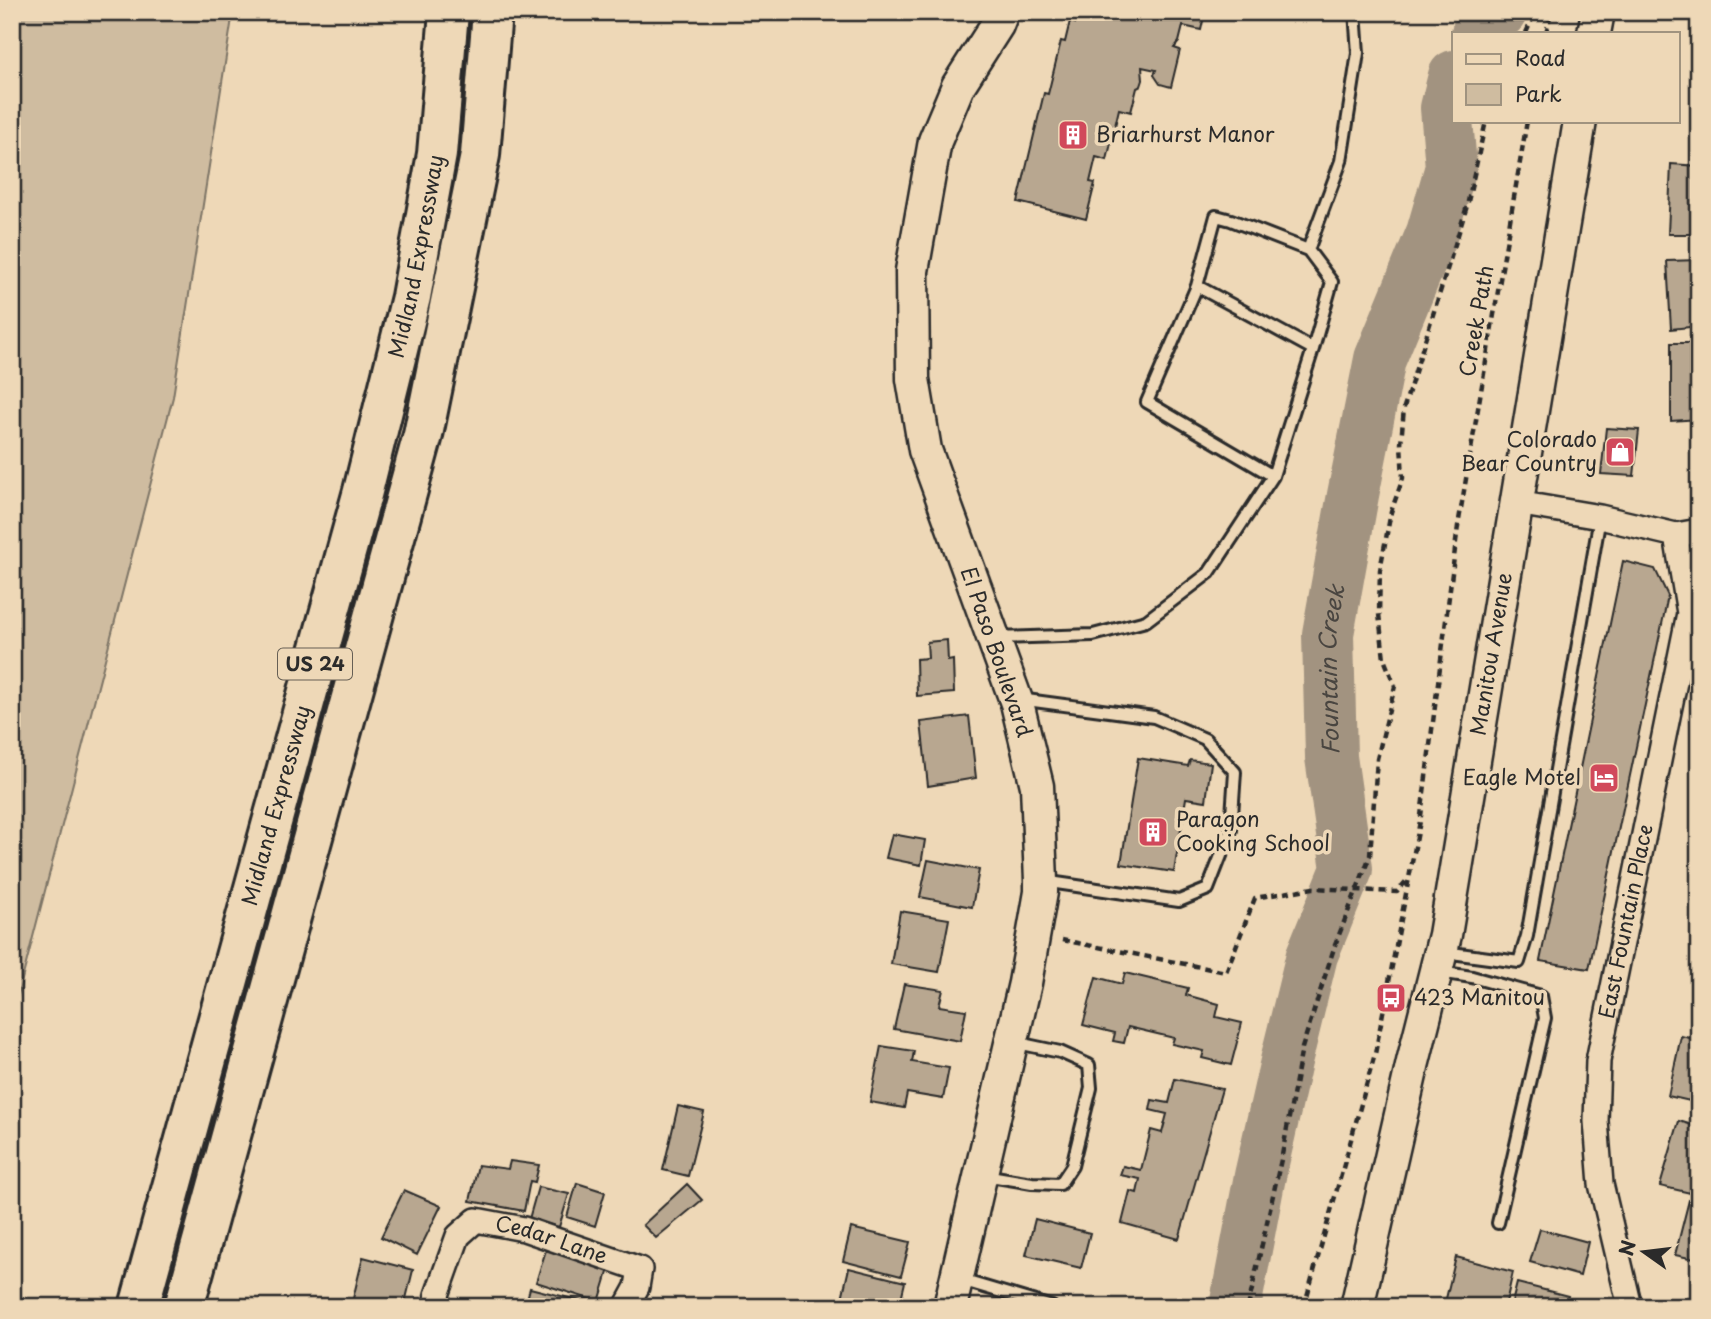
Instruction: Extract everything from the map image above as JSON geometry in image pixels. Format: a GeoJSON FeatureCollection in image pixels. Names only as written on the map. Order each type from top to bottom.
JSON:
{"type":"FeatureCollection","features":[{"type":"Feature","properties":{"kind":"highway","name":"Midland Expressway"},"geometry":{"type":"LineString","coordinates":[[139,1307],[363,491],[411,297],[436,154],[449,12]]}},
{"type":"Feature","properties":{"kind":"highway","name":"Midland Expressway"},"geometry":{"type":"LineString","coordinates":[[184,1307],[424,435],[480,155],[492,12]]}},
{"type":"Feature","properties":{"kind":"street","name":"El Paso Boulevard"},"geometry":{"type":"LineString","coordinates":[[953,1293],[1025,983],[1041,881],[1037,786],[1015,698],[925,450],[913,379],[912,271],[935,141],[958,86],[998,25],[1002,12]]}},
{"type":"Feature","properties":{"kind":"street"},"geometry":{"type":"LineString","coordinates":[[1594,32],[1598,12]]}},
{"type":"Feature","properties":{"kind":"street","name":"Manitou Avenue"},"geometry":{"type":"LineString","coordinates":[[1357,1307],[1447,921],[1580,122]]}},
{"type":"Feature","properties":{"kind":"street"},"geometry":{"type":"LineString","coordinates":[[1517,503],[1600,517],[1676,536],[1699,531]]}},
{"type":"Feature","properties":{"kind":"street","name":"East Fountain Place"},"geometry":{"type":"LineString","coordinates":[[1630,1307],[1601,1184],[1596,1121],[1598,1061],[1689,613],[1676,536]]}},
{"type":"Feature","properties":{"kind":"street","name":"Cedar Lane"},"geometry":{"type":"LineString","coordinates":[[435,1307],[458,1236],[475,1220],[524,1228],[640,1269],[637,1287],[626,1307]]}},
{"type":"Feature","properties":{"kind":"lane"},"geometry":{"type":"LineString","coordinates":[[1308,250],[1341,161],[1357,53],[1356,12]]}},
{"type":"Feature","properties":{"kind":"lane"},"geometry":{"type":"LineString","coordinates":[[994,639],[1093,635],[1146,621],[1209,573],[1273,476],[1332,282],[1308,250],[1216,216],[1197,286],[1147,402],[1273,476]]}},
{"type":"Feature","properties":{"kind":"lane"},"geometry":{"type":"LineString","coordinates":[[1197,286],[1313,349]]}},
{"type":"Feature","properties":{"kind":"lane"},"geometry":{"type":"LineString","coordinates":[[1439,962],[1519,962],[1527,936],[1600,517]]}},
{"type":"Feature","properties":{"kind":"lane"},"geometry":{"type":"LineString","coordinates":[[1015,698],[1154,718],[1205,739],[1235,772],[1231,830],[1208,890],[1179,901],[1041,881]]}},
{"type":"Feature","properties":{"kind":"lane"},"geometry":{"type":"LineString","coordinates":[[1439,962],[1472,977],[1541,996],[1545,1018],[1498,1223]]}},
{"type":"Feature","properties":{"kind":"lane"},"geometry":{"type":"LineString","coordinates":[[981,1174],[1032,1183],[1059,1184],[1072,1166],[1091,1088],[1089,1065],[1060,1052],[1011,1042]]}},
{"type":"Feature","properties":{"kind":"lane"},"geometry":{"type":"LineString","coordinates":[[953,1293],[1052,1307]]}},
{"type":"Feature","properties":{"kind":"path"},"geometry":{"type":"LineString","coordinates":[[1525,32],[1535,12]]}},
{"type":"Feature","properties":{"kind":"path"},"geometry":{"type":"LineString","coordinates":[[1546,32],[1551,12]]}},
{"type":"Feature","properties":{"kind":"path"},"geometry":{"type":"LineString","coordinates":[[1248,1307],[1282,1155],[1302,1048],[1335,945],[1370,856],[1377,759],[1395,686],[1384,660],[1379,614],[1380,570],[1391,512],[1403,478],[1401,444],[1404,407],[1467,206],[1486,122]]}},
{"type":"Feature","properties":{"kind":"path","name":"Creek Path"},"geometry":{"type":"LineString","coordinates":[[1304,1307],[1376,1054],[1421,816],[1458,527],[1527,122]]}},
{"type":"Feature","properties":{"kind":"path"},"geometry":{"type":"LineString","coordinates":[[1034,934],[1226,972],[1255,898],[1313,888],[1397,892],[1409,878]]}},
{"type":"Feature","properties":{"kind":"green space"},"geometry":{"type":"Polygon","coordinates":[[[12,12],[233,12],[173,397],[12,1018],[12,12]]]}},
{"type":"Feature","properties":{"kind":"building","name":"Briarhurst Manor"},"geometry":{"type":"Polygon","coordinates":[[[1077,12],[1205,12],[1201,30],[1183,26],[1179,42],[1174,48],[1180,50],[1171,87],[1160,84],[1154,75],[1156,70],[1142,67],[1143,80],[1137,88],[1131,112],[1119,109],[1107,160],[1096,157],[1090,182],[1095,183],[1086,219],[1018,202],[1044,93],[1048,94],[1061,41],[1065,42],[1070,21],[1075,23],[1077,12]]]}},
{"type":"Feature","properties":{"kind":"building"},"geometry":{"type":"Polygon","coordinates":[[[1671,164],[1699,166],[1699,234],[1668,234],[1671,164]]]}},
{"type":"Feature","properties":{"kind":"building"},"geometry":{"type":"Polygon","coordinates":[[[1699,260],[1699,326],[1671,329],[1667,261],[1699,260]]]}},
{"type":"Feature","properties":{"kind":"building"},"geometry":{"type":"Polygon","coordinates":[[[1671,343],[1699,343],[1699,419],[1671,421],[1671,343]]]}},
{"type":"Feature","properties":{"kind":"building","name":"Colorado Bear Country"},"geometry":{"type":"Polygon","coordinates":[[[1606,428],[1639,430],[1634,476],[1601,474],[1606,428]]]}},
{"type":"Feature","properties":{"kind":"building","name":"Eagle Motel"},"geometry":{"type":"Polygon","coordinates":[[[1623,561],[1655,569],[1668,596],[1589,969],[1540,961],[1623,561]]]}},
{"type":"Feature","properties":{"kind":"building"},"geometry":{"type":"Polygon","coordinates":[[[947,640],[948,661],[953,660],[954,693],[917,696],[916,659],[928,658],[927,642],[947,640]]]}},
{"type":"Feature","properties":{"kind":"building"},"geometry":{"type":"Polygon","coordinates":[[[969,716],[976,778],[928,786],[921,722],[969,716]]]}},
{"type":"Feature","properties":{"kind":"building","name":"Paragon Cooking School"},"geometry":{"type":"Polygon","coordinates":[[[1138,758],[1188,766],[1190,760],[1211,763],[1206,801],[1186,798],[1174,872],[1121,864],[1138,758]]]}},
{"type":"Feature","properties":{"kind":"building"},"geometry":{"type":"Polygon","coordinates":[[[892,834],[925,840],[921,865],[886,858],[892,834]]]}},
{"type":"Feature","properties":{"kind":"building"},"geometry":{"type":"Polygon","coordinates":[[[928,860],[979,870],[972,907],[920,897],[928,860]]]}},
{"type":"Feature","properties":{"kind":"building"},"geometry":{"type":"Polygon","coordinates":[[[1699,880],[1699,902],[1693,901],[1699,880]]]}},
{"type":"Feature","properties":{"kind":"building"},"geometry":{"type":"Polygon","coordinates":[[[900,911],[949,919],[939,972],[891,964],[900,911]]]}},
{"type":"Feature","properties":{"kind":"building"},"geometry":{"type":"Polygon","coordinates":[[[1125,973],[1188,988],[1186,995],[1219,1004],[1216,1017],[1242,1023],[1231,1065],[1202,1058],[1204,1051],[1172,1044],[1174,1038],[1128,1027],[1124,1043],[1113,1041],[1115,1033],[1083,1025],[1096,977],[1122,984],[1125,973]]]}},
{"type":"Feature","properties":{"kind":"building"},"geometry":{"type":"Polygon","coordinates":[[[904,984],[943,990],[939,1006],[966,1010],[960,1041],[894,1029],[904,984]]]}},
{"type":"Feature","properties":{"kind":"building"},"geometry":{"type":"Polygon","coordinates":[[[1681,1036],[1699,1040],[1699,1103],[1668,1096],[1681,1036]]]}},
{"type":"Feature","properties":{"kind":"building"},"geometry":{"type":"Polygon","coordinates":[[[881,1046],[914,1051],[912,1062],[949,1068],[943,1099],[907,1093],[904,1108],[870,1102],[881,1046]]]}},
{"type":"Feature","properties":{"kind":"building"},"geometry":{"type":"Polygon","coordinates":[[[1175,1079],[1222,1089],[1179,1239],[1122,1223],[1130,1191],[1137,1193],[1140,1179],[1120,1175],[1123,1166],[1141,1170],[1151,1130],[1162,1133],[1167,1114],[1150,1110],[1152,1100],[1169,1103],[1175,1079]]]}},
{"type":"Feature","properties":{"kind":"building"},"geometry":{"type":"Polygon","coordinates":[[[678,1106],[704,1112],[688,1176],[663,1170],[678,1106]]]}},
{"type":"Feature","properties":{"kind":"building"},"geometry":{"type":"Polygon","coordinates":[[[1679,1121],[1699,1127],[1699,1195],[1660,1186],[1679,1121]]]}},
{"type":"Feature","properties":{"kind":"building"},"geometry":{"type":"Polygon","coordinates":[[[510,1161],[539,1165],[535,1182],[530,1181],[524,1211],[470,1201],[478,1165],[508,1169],[510,1161]]]}},
{"type":"Feature","properties":{"kind":"building"},"geometry":{"type":"Polygon","coordinates":[[[577,1183],[605,1192],[595,1226],[567,1217],[577,1183]]]}},
{"type":"Feature","properties":{"kind":"building"},"geometry":{"type":"Polygon","coordinates":[[[687,1184],[702,1200],[656,1238],[643,1225],[687,1184]]]}},
{"type":"Feature","properties":{"kind":"building"},"geometry":{"type":"Polygon","coordinates":[[[538,1187],[569,1194],[559,1227],[529,1219],[538,1187]]]}},
{"type":"Feature","properties":{"kind":"building"},"geometry":{"type":"Polygon","coordinates":[[[404,1190],[441,1206],[417,1255],[381,1237],[404,1190]]]}},
{"type":"Feature","properties":{"kind":"building"},"geometry":{"type":"Polygon","coordinates":[[[1689,1200],[1699,1203],[1699,1260],[1675,1255],[1689,1200]]]}},
{"type":"Feature","properties":{"kind":"building"},"geometry":{"type":"Polygon","coordinates":[[[1035,1219],[1090,1233],[1081,1268],[1026,1255],[1035,1219]]]}},
{"type":"Feature","properties":{"kind":"building"},"geometry":{"type":"Polygon","coordinates":[[[851,1228],[910,1242],[901,1276],[843,1261],[851,1228]]]}},
{"type":"Feature","properties":{"kind":"building"},"geometry":{"type":"Polygon","coordinates":[[[1540,1229],[1588,1242],[1580,1276],[1530,1262],[1540,1229]]]}},
{"type":"Feature","properties":{"kind":"building"},"geometry":{"type":"Polygon","coordinates":[[[546,1250],[609,1269],[599,1302],[536,1282],[546,1250]]]}},
{"type":"Feature","properties":{"kind":"building"},"geometry":{"type":"Polygon","coordinates":[[[363,1257],[413,1270],[404,1307],[351,1307],[363,1257]]]}},
{"type":"Feature","properties":{"kind":"building"},"geometry":{"type":"Polygon","coordinates":[[[1456,1257],[1513,1272],[1505,1307],[1444,1307],[1456,1257]]]}},
{"type":"Feature","properties":{"kind":"building"},"geometry":{"type":"Polygon","coordinates":[[[849,1268],[905,1282],[899,1307],[840,1307],[849,1268]]]}},
{"type":"Feature","properties":{"kind":"building"},"geometry":{"type":"Polygon","coordinates":[[[1517,1283],[1568,1296],[1565,1307],[1511,1307],[1517,1283]]]}},
{"type":"Feature","properties":{"kind":"building"},"geometry":{"type":"Polygon","coordinates":[[[530,1288],[581,1301],[580,1307],[525,1307],[530,1288]]]}},
{"type":"Feature","properties":{"kind":"building"},"geometry":{"type":"Polygon","coordinates":[[[1577,1301],[1596,1306],[1575,1307],[1577,1301]]]}},
{"type":"Feature","properties":{"kind":"waterway","name":"Fountain Creek"},"geometry":{"type":"LineString","coordinates":[[1478,32],[1501,12]]}},
{"type":"Feature","properties":{"kind":"waterway","name":"Fountain Creek"},"geometry":{"type":"LineString","coordinates":[[1235,1307],[1260,1176],[1312,955],[1347,869],[1331,757],[1328,634],[1380,359],[1432,233],[1451,167],[1446,108],[1452,84]]}},
{"type":"Feature","properties":{"kind":"place","name":"Briarhurst Manor"},"geometry":{"type":"Point","coordinates":[1073,135]}},
{"type":"Feature","properties":{"kind":"place","name":"Colorado Bear Country"},"geometry":{"type":"Point","coordinates":[1620,452]}},
{"type":"Feature","properties":{"kind":"place","name":"Eagle Motel"},"geometry":{"type":"Point","coordinates":[1604,778]}},
{"type":"Feature","properties":{"kind":"place","name":"Paragon Cooking School"},"geometry":{"type":"Point","coordinates":[1153,832]}},
{"type":"Feature","properties":{"kind":"place","name":"423 Manitou"},"geometry":{"type":"Point","coordinates":[1391,998]}}]}
